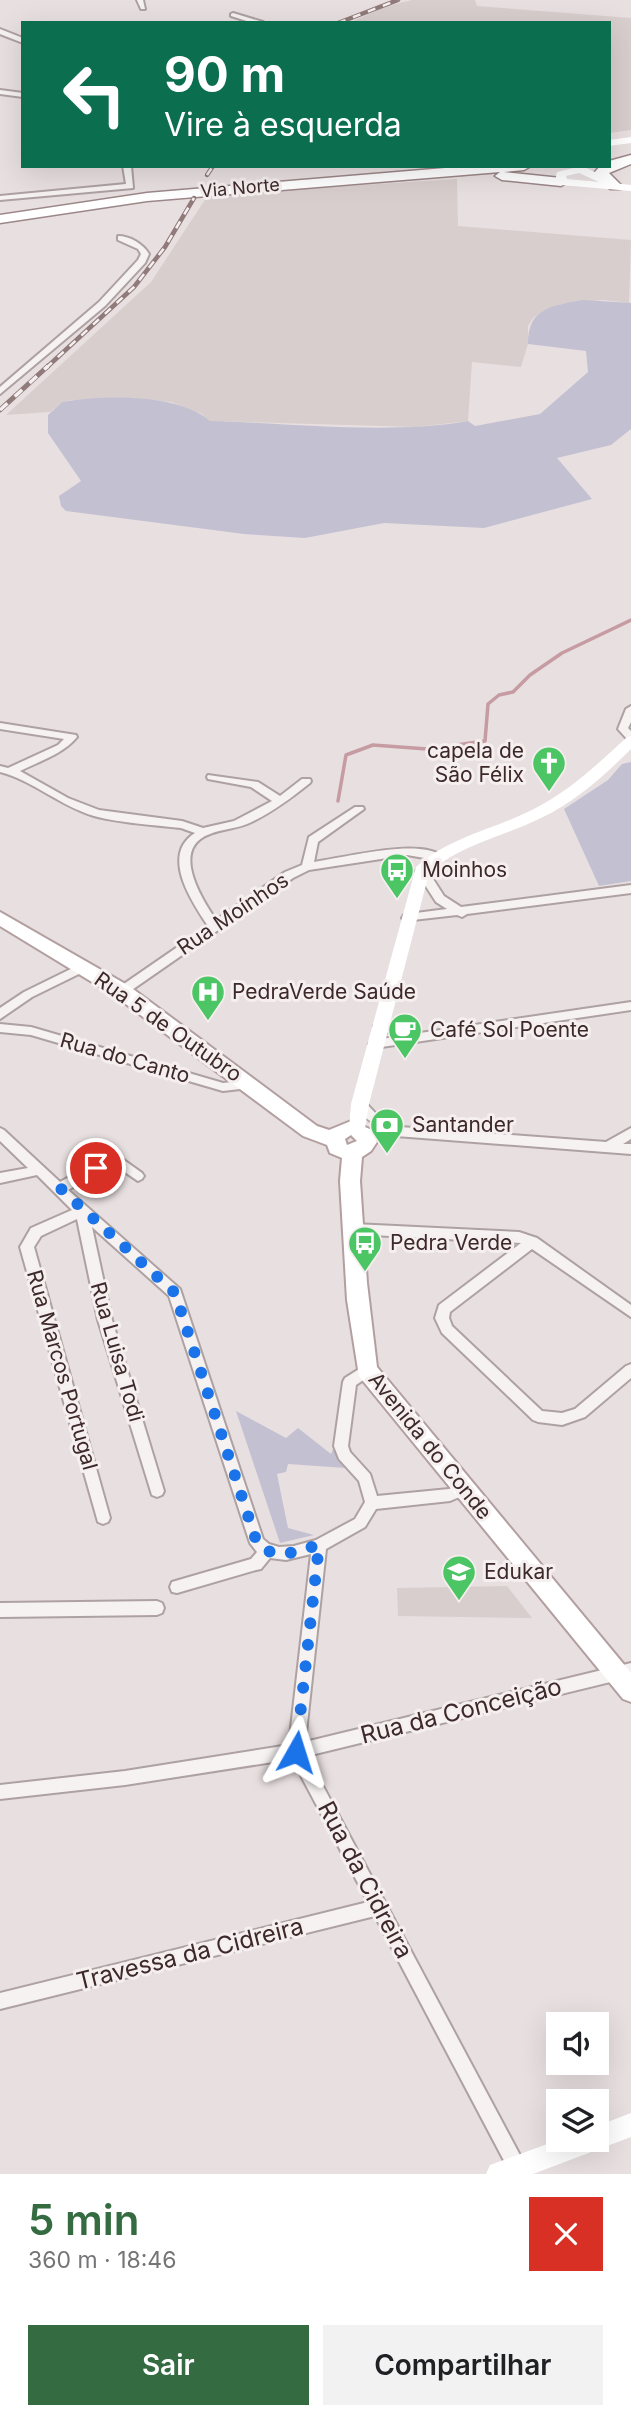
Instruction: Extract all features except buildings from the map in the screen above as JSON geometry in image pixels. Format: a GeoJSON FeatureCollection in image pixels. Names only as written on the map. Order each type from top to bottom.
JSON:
{"type":"FeatureCollection","features":[{"type":"Feature","properties":{"kind":"highway"},"geometry":{"type":"LineString","coordinates":[[611,149],[631,146]]}},
{"type":"Feature","properties":{"kind":"highway"},"geometry":{"type":"LineString","coordinates":[[611,157],[631,157]]}},
{"type":"Feature","properties":{"kind":"highway"},"geometry":{"type":"LineString","coordinates":[[611,165],[631,157]]}},
{"type":"Feature","properties":{"kind":"highway"},"geometry":{"type":"LineString","coordinates":[[336,174],[386,168]]}},
{"type":"Feature","properties":{"kind":"highway","name":"Via Norte"},"geometry":{"type":"LineString","coordinates":[[0,213],[101,195],[432,168]]}},
{"type":"Feature","properties":{"kind":"highway","name":"Via Norte"},"geometry":{"type":"LineString","coordinates":[[0,219],[147,197],[499,168]]}},
{"type":"Feature","properties":{"kind":"highway"},"geometry":{"type":"LineString","coordinates":[[606,168],[601,173],[611,184]]}},
{"type":"Feature","properties":{"kind":"highway"},"geometry":{"type":"LineString","coordinates":[[363,179],[471,175],[561,182]]}},
{"type":"Feature","properties":{"kind":"main road","name":"Rua 5 de Outubro"},"geometry":{"type":"LineString","coordinates":[[0,918],[122,991],[310,1131],[334,1140],[342,1151],[358,1139]]}},
{"type":"Feature","properties":{"kind":"main road","name":"Avenida do Conde"},"geometry":{"type":"LineString","coordinates":[[358,1139],[350,1167],[360,1335],[367,1370],[464,1489],[623,1672],[631,1691]]}},
{"type":"Feature","properties":{"kind":"street"},"geometry":{"type":"LineString","coordinates":[[140,0],[143,8]]}},
{"type":"Feature","properties":{"kind":"street"},"geometry":{"type":"LineString","coordinates":[[233,15],[254,21]]}},
{"type":"Feature","properties":{"kind":"street"},"geometry":{"type":"LineString","coordinates":[[0,31],[21,40]]}},
{"type":"Feature","properties":{"kind":"street"},"geometry":{"type":"LineString","coordinates":[[0,92],[21,95]]}},
{"type":"Feature","properties":{"kind":"street"},"geometry":{"type":"LineString","coordinates":[[611,143],[631,140]]}},
{"type":"Feature","properties":{"kind":"street"},"geometry":{"type":"LineString","coordinates":[[0,198],[130,186],[127,168]]}},
{"type":"Feature","properties":{"kind":"street"},"geometry":{"type":"LineString","coordinates":[[561,182],[611,184],[631,188]]}},
{"type":"Feature","properties":{"kind":"street"},"geometry":{"type":"LineString","coordinates":[[0,391],[102,304],[142,261],[145,254],[141,247],[121,238]]}},
{"type":"Feature","properties":{"kind":"street"},"geometry":{"type":"LineString","coordinates":[[631,709],[623,729],[631,739],[583,787],[538,814],[453,845],[436,856],[422,871],[360,1104],[358,1139],[396,1131],[611,1145],[631,1149]]}},
{"type":"Feature","properties":{"kind":"street"},"geometry":{"type":"LineString","coordinates":[[0,726],[72,737],[62,747],[3,772]]}},
{"type":"Feature","properties":{"kind":"street"},"geometry":{"type":"LineString","coordinates":[[3,772],[20,774],[64,800],[97,813],[181,825],[203,832],[229,827],[259,815],[306,781]]}},
{"type":"Feature","properties":{"kind":"street"},"geometry":{"type":"LineString","coordinates":[[212,777],[254,784],[280,801]]}},
{"type":"Feature","properties":{"kind":"street"},"geometry":{"type":"LineString","coordinates":[[307,867],[313,840],[359,810]]}},
{"type":"Feature","properties":{"kind":"street"},"geometry":{"type":"LineString","coordinates":[[203,832],[188,845],[185,873],[214,926]]}},
{"type":"Feature","properties":{"kind":"street","name":"Rua Moínhos"},"geometry":{"type":"LineString","coordinates":[[122,991],[214,926],[307,867],[407,851],[436,856]]}},
{"type":"Feature","properties":{"kind":"street"},"geometry":{"type":"LineString","coordinates":[[422,871],[440,899],[462,913]]}},
{"type":"Feature","properties":{"kind":"street"},"geometry":{"type":"LineString","coordinates":[[408,918],[631,889]]}},
{"type":"Feature","properties":{"kind":"street"},"geometry":{"type":"LineString","coordinates":[[0,1015],[10,1003],[57,984],[83,967]]}},
{"type":"Feature","properties":{"kind":"street"},"geometry":{"type":"LineString","coordinates":[[376,1044],[631,1006]]}},
{"type":"Feature","properties":{"kind":"street"},"geometry":{"type":"LineString","coordinates":[[380,1026],[420,1037]]}},
{"type":"Feature","properties":{"kind":"street","name":"Rua do Canto"},"geometry":{"type":"LineString","coordinates":[[0,1028],[31,1031],[223,1087],[249,1084]]}},
{"type":"Feature","properties":{"kind":"street"},"geometry":{"type":"LineString","coordinates":[[360,1104],[374,1119],[396,1131]]}},
{"type":"Feature","properties":{"kind":"street"},"geometry":{"type":"LineString","coordinates":[[0,1133],[82,1211],[175,1293],[257,1543],[266,1552],[277,1556],[319,1545],[360,1523],[372,1503],[365,1478],[344,1455],[341,1446],[351,1378],[367,1370]]}},
{"type":"Feature","properties":{"kind":"street"},"geometry":{"type":"LineString","coordinates":[[611,1145],[631,1133]]}},
{"type":"Feature","properties":{"kind":"street"},"geometry":{"type":"LineString","coordinates":[[97,1146],[138,1176]]}},
{"type":"Feature","properties":{"kind":"street"},"geometry":{"type":"LineString","coordinates":[[60,1188],[114,1158]]}},
{"type":"Feature","properties":{"kind":"street"},"geometry":{"type":"LineString","coordinates":[[0,1178],[40,1170]]}},
{"type":"Feature","properties":{"kind":"street","name":"Rua Luisa Todi"},"geometry":{"type":"LineString","coordinates":[[82,1211],[105,1320],[157,1490]]}},
{"type":"Feature","properties":{"kind":"street","name":"Rua Marcos Portugal"},"geometry":{"type":"LineString","coordinates":[[82,1211],[36,1232],[27,1247],[103,1518]]}},
{"type":"Feature","properties":{"kind":"street"},"geometry":{"type":"LineString","coordinates":[[354,1229],[519,1237],[532,1242],[631,1312]]}},
{"type":"Feature","properties":{"kind":"street"},"geometry":{"type":"LineString","coordinates":[[532,1242],[444,1309],[442,1318],[447,1328],[538,1416],[562,1419],[580,1413],[631,1370]]}},
{"type":"Feature","properties":{"kind":"street"},"geometry":{"type":"LineString","coordinates":[[372,1503],[450,1496],[464,1489]]}},
{"type":"Feature","properties":{"kind":"street"},"geometry":{"type":"LineString","coordinates":[[296,1752],[319,1545]]}},
{"type":"Feature","properties":{"kind":"street"},"geometry":{"type":"LineString","coordinates":[[177,1587],[257,1564],[266,1552]]}},
{"type":"Feature","properties":{"kind":"street"},"geometry":{"type":"LineString","coordinates":[[0,1610],[157,1608]]}},
{"type":"Feature","properties":{"kind":"street","name":"Rua da Conceição"},"geometry":{"type":"LineString","coordinates":[[0,1792],[125,1778],[296,1752],[623,1672]]}},
{"type":"Feature","properties":{"kind":"street","name":"Rua da Cidreira"},"geometry":{"type":"LineString","coordinates":[[296,1752],[379,1907],[512,2172]]}},
{"type":"Feature","properties":{"kind":"street","name":"Travessa da Cidreira"},"geometry":{"type":"LineString","coordinates":[[0,2001],[379,1907]]}},
{"type":"Feature","properties":{"kind":"street"},"geometry":{"type":"LineString","coordinates":[[609,2133],[631,2125]]}},
{"type":"Feature","properties":{"kind":"street"},"geometry":{"type":"LineString","coordinates":[[512,2172],[562,2152]]}},
{"type":"Feature","properties":{"kind":"shaded area"},"geometry":{"type":"Polygon","coordinates":[[[412,0],[475,0],[477,6],[631,18],[631,130],[611,133],[611,21],[353,21],[387,6],[412,0]]]}},
{"type":"Feature","properties":{"kind":"shaded area"},"geometry":{"type":"Polygon","coordinates":[[[457,179],[458,226],[631,240],[629,303],[603,300],[562,304],[545,310],[533,318],[528,326],[528,344],[521,367],[472,362],[468,421],[416,427],[209,421],[202,414],[171,402],[140,399],[71,400],[62,402],[50,412],[6,415],[151,282],[208,195],[457,179]]]}},
{"type":"Feature","properties":{"kind":"shaded area"},"geometry":{"type":"Polygon","coordinates":[[[583,300],[631,303],[631,429],[611,445],[557,458],[592,499],[484,528],[384,523],[305,538],[244,534],[66,511],[61,506],[59,496],[81,481],[48,433],[48,415],[62,402],[98,398],[139,398],[179,405],[210,421],[373,428],[468,421],[475,426],[540,414],[588,372],[586,351],[528,344],[532,322],[544,310],[583,300]]]}},
{"type":"Feature","properties":{"kind":"shaded area"},"geometry":{"type":"Polygon","coordinates":[[[631,762],[631,881],[599,886],[564,809],[608,780],[622,764],[631,762]]]}},
{"type":"Feature","properties":{"kind":"shaded area"},"geometry":{"type":"Polygon","coordinates":[[[236,1411],[286,1438],[298,1428],[331,1454],[333,1449],[346,1468],[288,1464],[286,1472],[277,1474],[288,1528],[314,1535],[280,1543],[236,1411]]]}},
{"type":"Feature","properties":{"kind":"shaded area","name":"Edukar"},"geometry":{"type":"Polygon","coordinates":[[[507,1586],[532,1618],[398,1616],[397,1588],[507,1586]]]}},
{"type":"Feature","properties":{"kind":"waterway"},"geometry":{"type":"LineString","coordinates":[[338,801],[346,755],[373,745],[427,749],[485,741],[488,704],[499,695],[513,692],[530,675],[562,653],[631,620]]}},
{"type":"Feature","properties":{"kind":"railway"},"geometry":{"type":"LineString","coordinates":[[343,21],[398,0]]}},
{"type":"Feature","properties":{"kind":"railway"},"geometry":{"type":"LineString","coordinates":[[207,175],[212,168]]}},
{"type":"Feature","properties":{"kind":"railway"},"geometry":{"type":"LineString","coordinates":[[46,368],[134,287],[165,247],[194,198]]}},
{"type":"Feature","properties":{"kind":"railway"},"geometry":{"type":"LineString","coordinates":[[0,410],[48,366]]}},
{"type":"Feature","properties":{"kind":"place","name":"capela de São Félix"},"geometry":{"type":"Point","coordinates":[549,793]}},
{"type":"Feature","properties":{"kind":"place","name":"Moinhos"},"geometry":{"type":"Point","coordinates":[397,900]}},
{"type":"Feature","properties":{"kind":"place","name":"PedraVerde Saúde"},"geometry":{"type":"Point","coordinates":[208,1022]}},
{"type":"Feature","properties":{"kind":"place","name":"Café Sol Poente"},"geometry":{"type":"Point","coordinates":[405,1060]}},
{"type":"Feature","properties":{"kind":"place","name":"Santander"},"geometry":{"type":"Point","coordinates":[387,1155]}},
{"type":"Feature","properties":{"kind":"place","name":"Pedra Verde"},"geometry":{"type":"Point","coordinates":[365,1273]}},
{"type":"Feature","properties":{"kind":"place","name":"Edukar"},"geometry":{"type":"Point","coordinates":[459,1602]}},
{"type":"Feature","properties":{"kind":"route"},"geometry":{"type":"LineString","coordinates":[[96,1168],[60,1188],[82,1211],[175,1293],[257,1543],[266,1552],[277,1556],[319,1545],[296,1752]]}}]}
